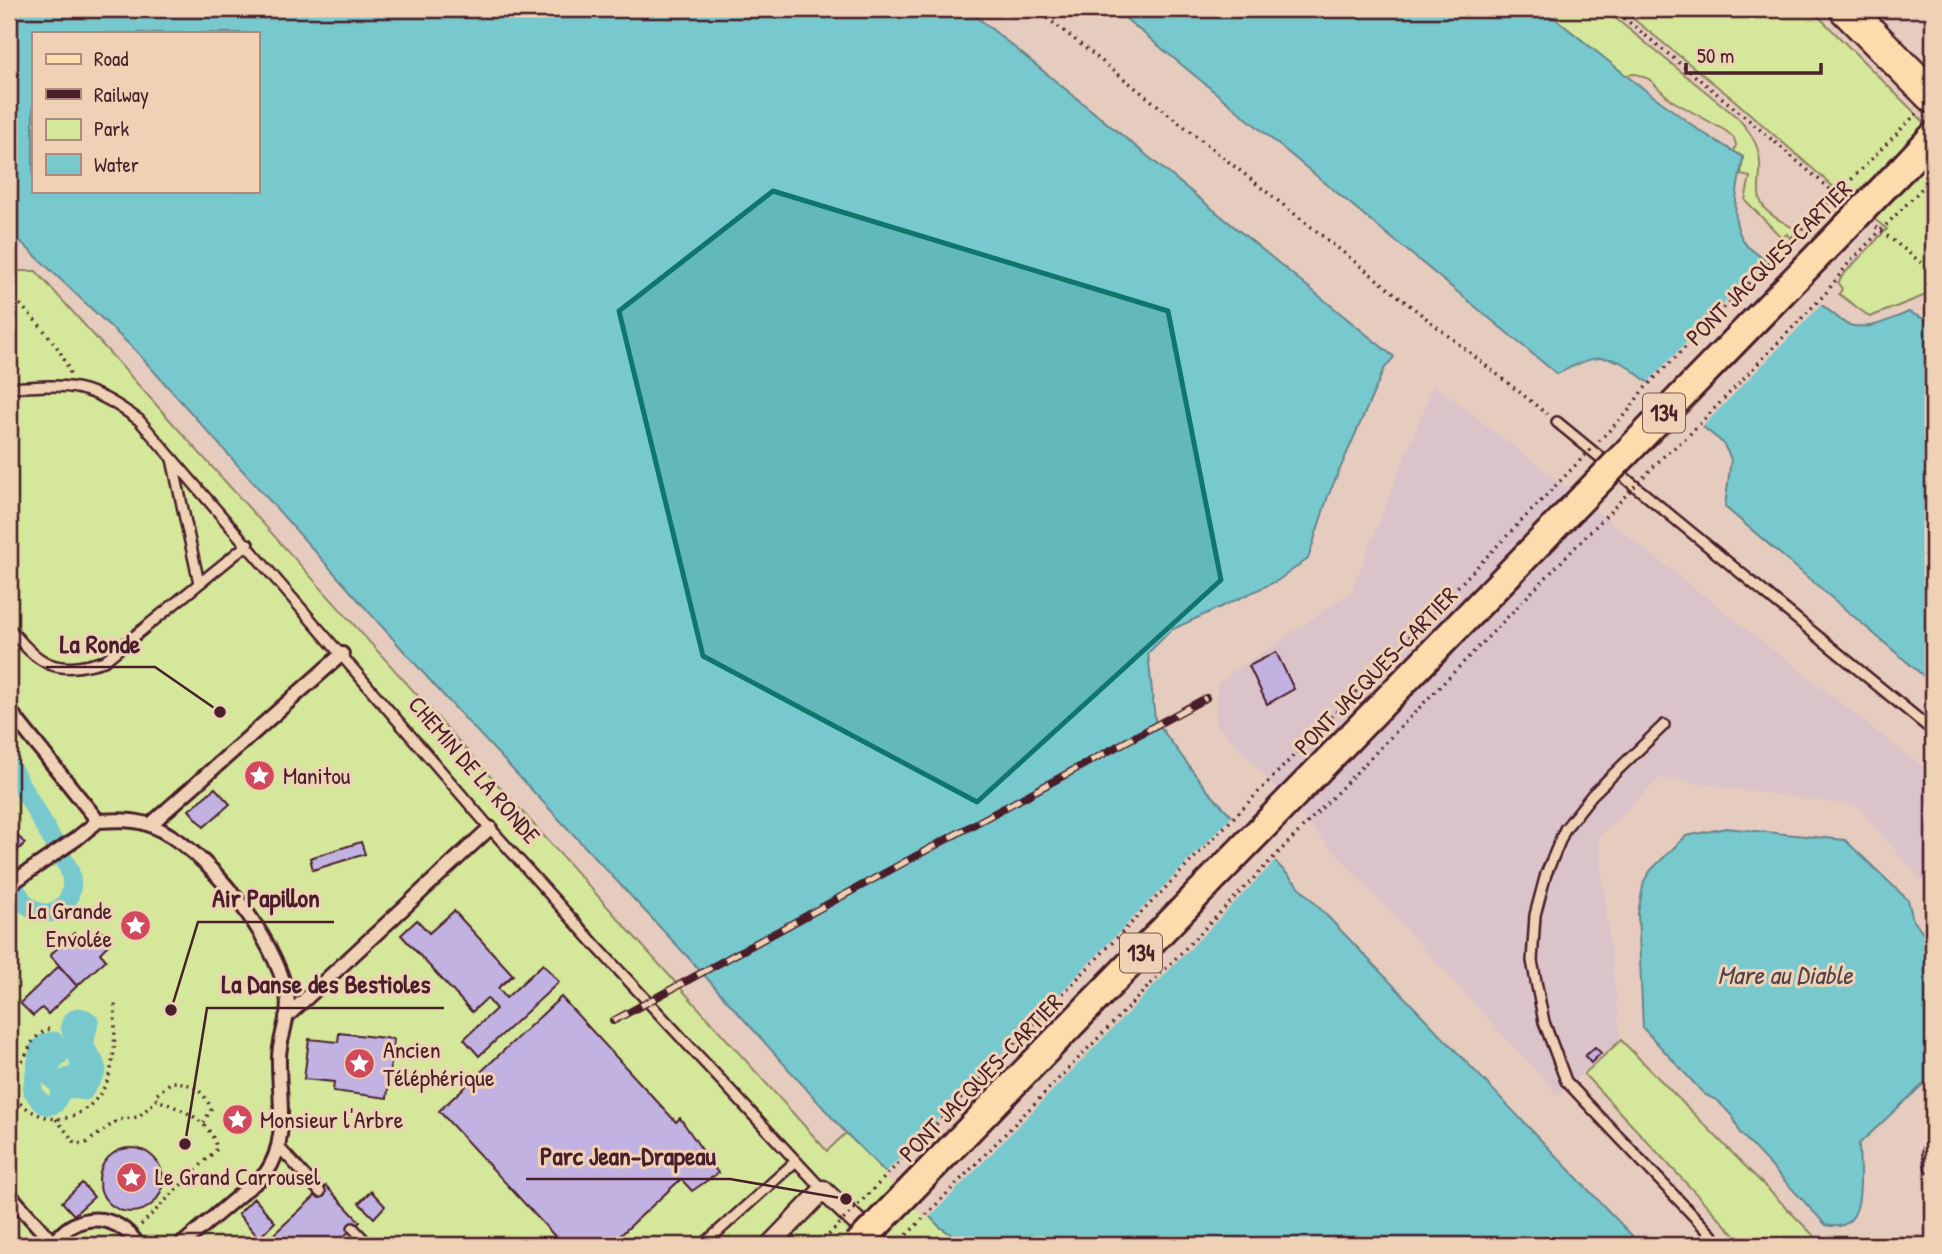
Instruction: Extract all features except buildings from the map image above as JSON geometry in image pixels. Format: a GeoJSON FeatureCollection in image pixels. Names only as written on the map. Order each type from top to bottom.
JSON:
{"type":"FeatureCollection","features":[{"type":"Feature","properties":{"kind":"highway"},"geometry":{"type":"LineString","coordinates":[[1846,9],[1933,97]]}},
{"type":"Feature","properties":{"kind":"main road","name":"PONT JACQUES-CARTIER"},"geometry":{"type":"LineString","coordinates":[[857,1245],[1933,136]]}},
{"type":"Feature","properties":{"kind":"street"},"geometry":{"type":"LineString","coordinates":[[150,825],[342,654]]}},
{"type":"Feature","properties":{"kind":"street"},"geometry":{"type":"LineString","coordinates":[[9,710],[98,821]]}},
{"type":"Feature","properties":{"kind":"street"},"geometry":{"type":"LineString","coordinates":[[9,885],[98,821],[131,820],[150,825],[172,836],[232,890],[249,914],[279,972],[288,998],[279,1057],[282,1102],[278,1146],[266,1173],[181,1245]]}},
{"type":"Feature","properties":{"kind":"street"},"geometry":{"type":"LineString","coordinates":[[286,1017],[490,828]]}},
{"type":"Feature","properties":{"kind":"street"},"geometry":{"type":"LineString","coordinates":[[770,1245],[823,1190],[881,1245]]}},
{"type":"Feature","properties":{"kind":"street"},"geometry":{"type":"LineString","coordinates":[[9,1194],[53,1244],[63,1231],[90,1219],[106,1219],[120,1225],[135,1240]]}},
{"type":"Feature","properties":{"kind":"lane","name":"CHEMIN DE LA RONDE"},"geometry":{"type":"LineString","coordinates":[[9,388],[74,386],[95,391],[139,420],[490,828],[823,1190]]}},
{"type":"Feature","properties":{"kind":"lane"},"geometry":{"type":"LineString","coordinates":[[1556,422],[1933,731]]}},
{"type":"Feature","properties":{"kind":"lane"},"geometry":{"type":"LineString","coordinates":[[172,457],[199,583]]}},
{"type":"Feature","properties":{"kind":"lane"},"geometry":{"type":"LineString","coordinates":[[9,628],[31,654],[46,664],[66,668],[104,661],[248,544]]}},
{"type":"Feature","properties":{"kind":"lane"},"geometry":{"type":"LineString","coordinates":[[1664,725],[1592,795],[1565,829],[1546,874],[1535,915],[1532,961],[1544,1022],[1566,1081],[1721,1245]]}},
{"type":"Feature","properties":{"kind":"lane"},"geometry":{"type":"LineString","coordinates":[[278,1146],[320,1192]]}},
{"type":"Feature","properties":{"kind":"lane"},"geometry":{"type":"LineString","coordinates":[[703,1245],[796,1161]]}},
{"type":"Feature","properties":{"kind":"lane"},"geometry":{"type":"LineString","coordinates":[[353,1228],[369,1245]]}},
{"type":"Feature","properties":{"kind":"path"},"geometry":{"type":"LineString","coordinates":[[1036,9],[1556,422]]}},
{"type":"Feature","properties":{"kind":"path"},"geometry":{"type":"LineString","coordinates":[[1613,9],[1847,204]]}},
{"type":"Feature","properties":{"kind":"path","name":"PONT JACQUES-CARTIER"},"geometry":{"type":"LineString","coordinates":[[819,1245],[1630,409],[1642,391],[1933,97]]}},
{"type":"Feature","properties":{"kind":"path"},"geometry":{"type":"LineString","coordinates":[[897,1245],[1664,456],[1686,438],[1933,177]]}},
{"type":"Feature","properties":{"kind":"path"},"geometry":{"type":"LineString","coordinates":[[1867,219],[1933,272]]}},
{"type":"Feature","properties":{"kind":"path"},"geometry":{"type":"LineString","coordinates":[[9,296],[16,300],[52,340],[66,360],[74,386]]}},
{"type":"Feature","properties":{"kind":"path"},"geometry":{"type":"LineString","coordinates":[[9,1095],[36,1113],[56,1119],[77,1114],[98,1099],[104,1089],[114,1055],[115,1002]]}},
{"type":"Feature","properties":{"kind":"path"},"geometry":{"type":"LineString","coordinates":[[9,1078],[20,1064],[29,1044],[44,1030],[54,1027]]}},
{"type":"Feature","properties":{"kind":"path"},"geometry":{"type":"LineString","coordinates":[[157,1100],[155,1096],[171,1082],[190,1085],[208,1100],[211,1110],[203,1123]]}},
{"type":"Feature","properties":{"kind":"path"},"geometry":{"type":"LineString","coordinates":[[56,1119],[76,1144],[86,1143],[118,1120],[138,1117],[157,1100]]}},
{"type":"Feature","properties":{"kind":"path"},"geometry":{"type":"LineString","coordinates":[[135,1240],[217,1149],[215,1138],[203,1123],[193,1115],[157,1100]]}},
{"type":"Feature","properties":{"kind":"highlighted area"},"geometry":{"type":"Polygon","coordinates":[[[773,191],[1168,311],[1221,580],[977,802],[703,656],[619,311],[773,191]]]}},
{"type":"Feature","properties":{"kind":"shaded area"},"geometry":{"type":"Polygon","coordinates":[[[1434,384],[1933,775],[1933,894],[1857,806],[1660,778],[1598,838],[1621,1040],[1558,1095],[1216,723],[1217,683],[1351,592],[1434,384]]]}},
{"type":"Feature","properties":{"kind":"green space"},"geometry":{"type":"Polygon","coordinates":[[[1563,9],[1604,9],[1738,118],[1758,149],[1759,193],[1762,204],[1773,216],[1799,231],[1790,238],[1787,234],[1782,238],[1745,200],[1750,177],[1741,175],[1743,157],[1734,151],[1734,138],[1671,100],[1649,79],[1636,74],[1625,75],[1553,17],[1563,9]]]}},
{"type":"Feature","properties":{"kind":"green space"},"geometry":{"type":"Polygon","coordinates":[[[1621,9],[1811,9],[1933,131],[1933,301],[1926,295],[1870,317],[1839,294],[1842,289],[1838,283],[1843,275],[1887,229],[1621,9]]]}},
{"type":"Feature","properties":{"kind":"green space"},"geometry":{"type":"Polygon","coordinates":[[[9,271],[36,271],[827,1151],[846,1133],[939,1226],[966,1245],[9,1245],[9,271]]]}},
{"type":"Feature","properties":{"kind":"green space"},"geometry":{"type":"Polygon","coordinates":[[[1621,1040],[1823,1245],[1744,1245],[1584,1074],[1621,1040]]]}},
{"type":"Feature","properties":{"kind":"water"},"geometry":{"type":"Polygon","coordinates":[[[9,9],[967,9],[1394,357],[1384,369],[1328,496],[1308,559],[1277,581],[1171,630],[1148,653],[1155,720],[1206,789],[1641,1245],[966,1245],[939,1226],[846,1133],[686,955],[444,696],[135,350],[21,242],[9,227],[9,9]]]}},
{"type":"Feature","properties":{"kind":"water"},"geometry":{"type":"Polygon","coordinates":[[[1114,9],[1543,9],[1700,131],[1743,157],[1735,215],[1737,226],[1747,246],[1846,324],[1871,326],[1909,312],[1933,321],[1933,684],[1725,507],[1731,459],[1723,443],[1626,365],[1607,358],[1591,359],[1557,374],[1114,9]]]}},
{"type":"Feature","properties":{"kind":"water","name":"Mare au Diable"},"geometry":{"type":"Polygon","coordinates":[[[1726,828],[1845,840],[1908,900],[1913,920],[1926,936],[1933,939],[1933,1075],[1859,1144],[1860,1184],[1856,1211],[1850,1221],[1840,1226],[1826,1225],[1740,1133],[1733,1117],[1718,1101],[1704,1094],[1643,1028],[1638,913],[1644,881],[1651,870],[1686,836],[1726,828]]]}},
{"type":"Feature","properties":{"kind":"pier"},"geometry":{"type":"Polygon","coordinates":[[[1768,258],[1824,302],[1699,430],[1645,385],[1768,258]]]}},
{"type":"Feature","properties":{"kind":"pier"},"geometry":{"type":"Polygon","coordinates":[[[1234,814],[1277,859],[927,1220],[883,1175],[1234,814]]]}},
{"type":"Feature","properties":{"kind":"waterway"},"geometry":{"type":"LineString","coordinates":[[9,764],[69,869],[71,890],[68,899],[55,911],[37,911],[22,899],[9,876]]}},
{"type":"Feature","properties":{"kind":"waterway"},"geometry":{"type":"LineString","coordinates":[[78,1017],[89,1022],[84,1046],[97,1070],[84,1091],[67,1088],[55,1104],[48,1105],[32,1090],[39,1049],[45,1043],[54,1041],[59,1050],[59,1056],[47,1069],[55,1082],[78,1074],[80,1066],[70,1026],[78,1017]]}},
{"type":"Feature","properties":{"kind":"railway"},"geometry":{"type":"LineString","coordinates":[[613,1021],[1206,698]]}},
{"type":"Feature","properties":{"kind":"place","name":"La Ronde"},"geometry":{"type":"Point","coordinates":[220,712]}},
{"type":"Feature","properties":{"kind":"place","name":"Manitou"},"geometry":{"type":"Point","coordinates":[260,776]}},
{"type":"Feature","properties":{"kind":"place","name":"La Grande Envolée"},"geometry":{"type":"Point","coordinates":[135,925]}},
{"type":"Feature","properties":{"kind":"place","name":"Air Papillon"},"geometry":{"type":"Point","coordinates":[171,1010]}},
{"type":"Feature","properties":{"kind":"place","name":"Ancien Téléphérique"},"geometry":{"type":"Point","coordinates":[360,1064]}},
{"type":"Feature","properties":{"kind":"place","name":"Monsieur l'Arbre"},"geometry":{"type":"Point","coordinates":[237,1120]}},
{"type":"Feature","properties":{"kind":"place","name":"La Danse des Bestioles"},"geometry":{"type":"Point","coordinates":[185,1144]}},
{"type":"Feature","properties":{"kind":"place","name":"Le Grand Carrousel"},"geometry":{"type":"Point","coordinates":[132,1177]}},
{"type":"Feature","properties":{"kind":"place","name":"Parc Jean-Drapeau"},"geometry":{"type":"Point","coordinates":[846,1199]}}]}
